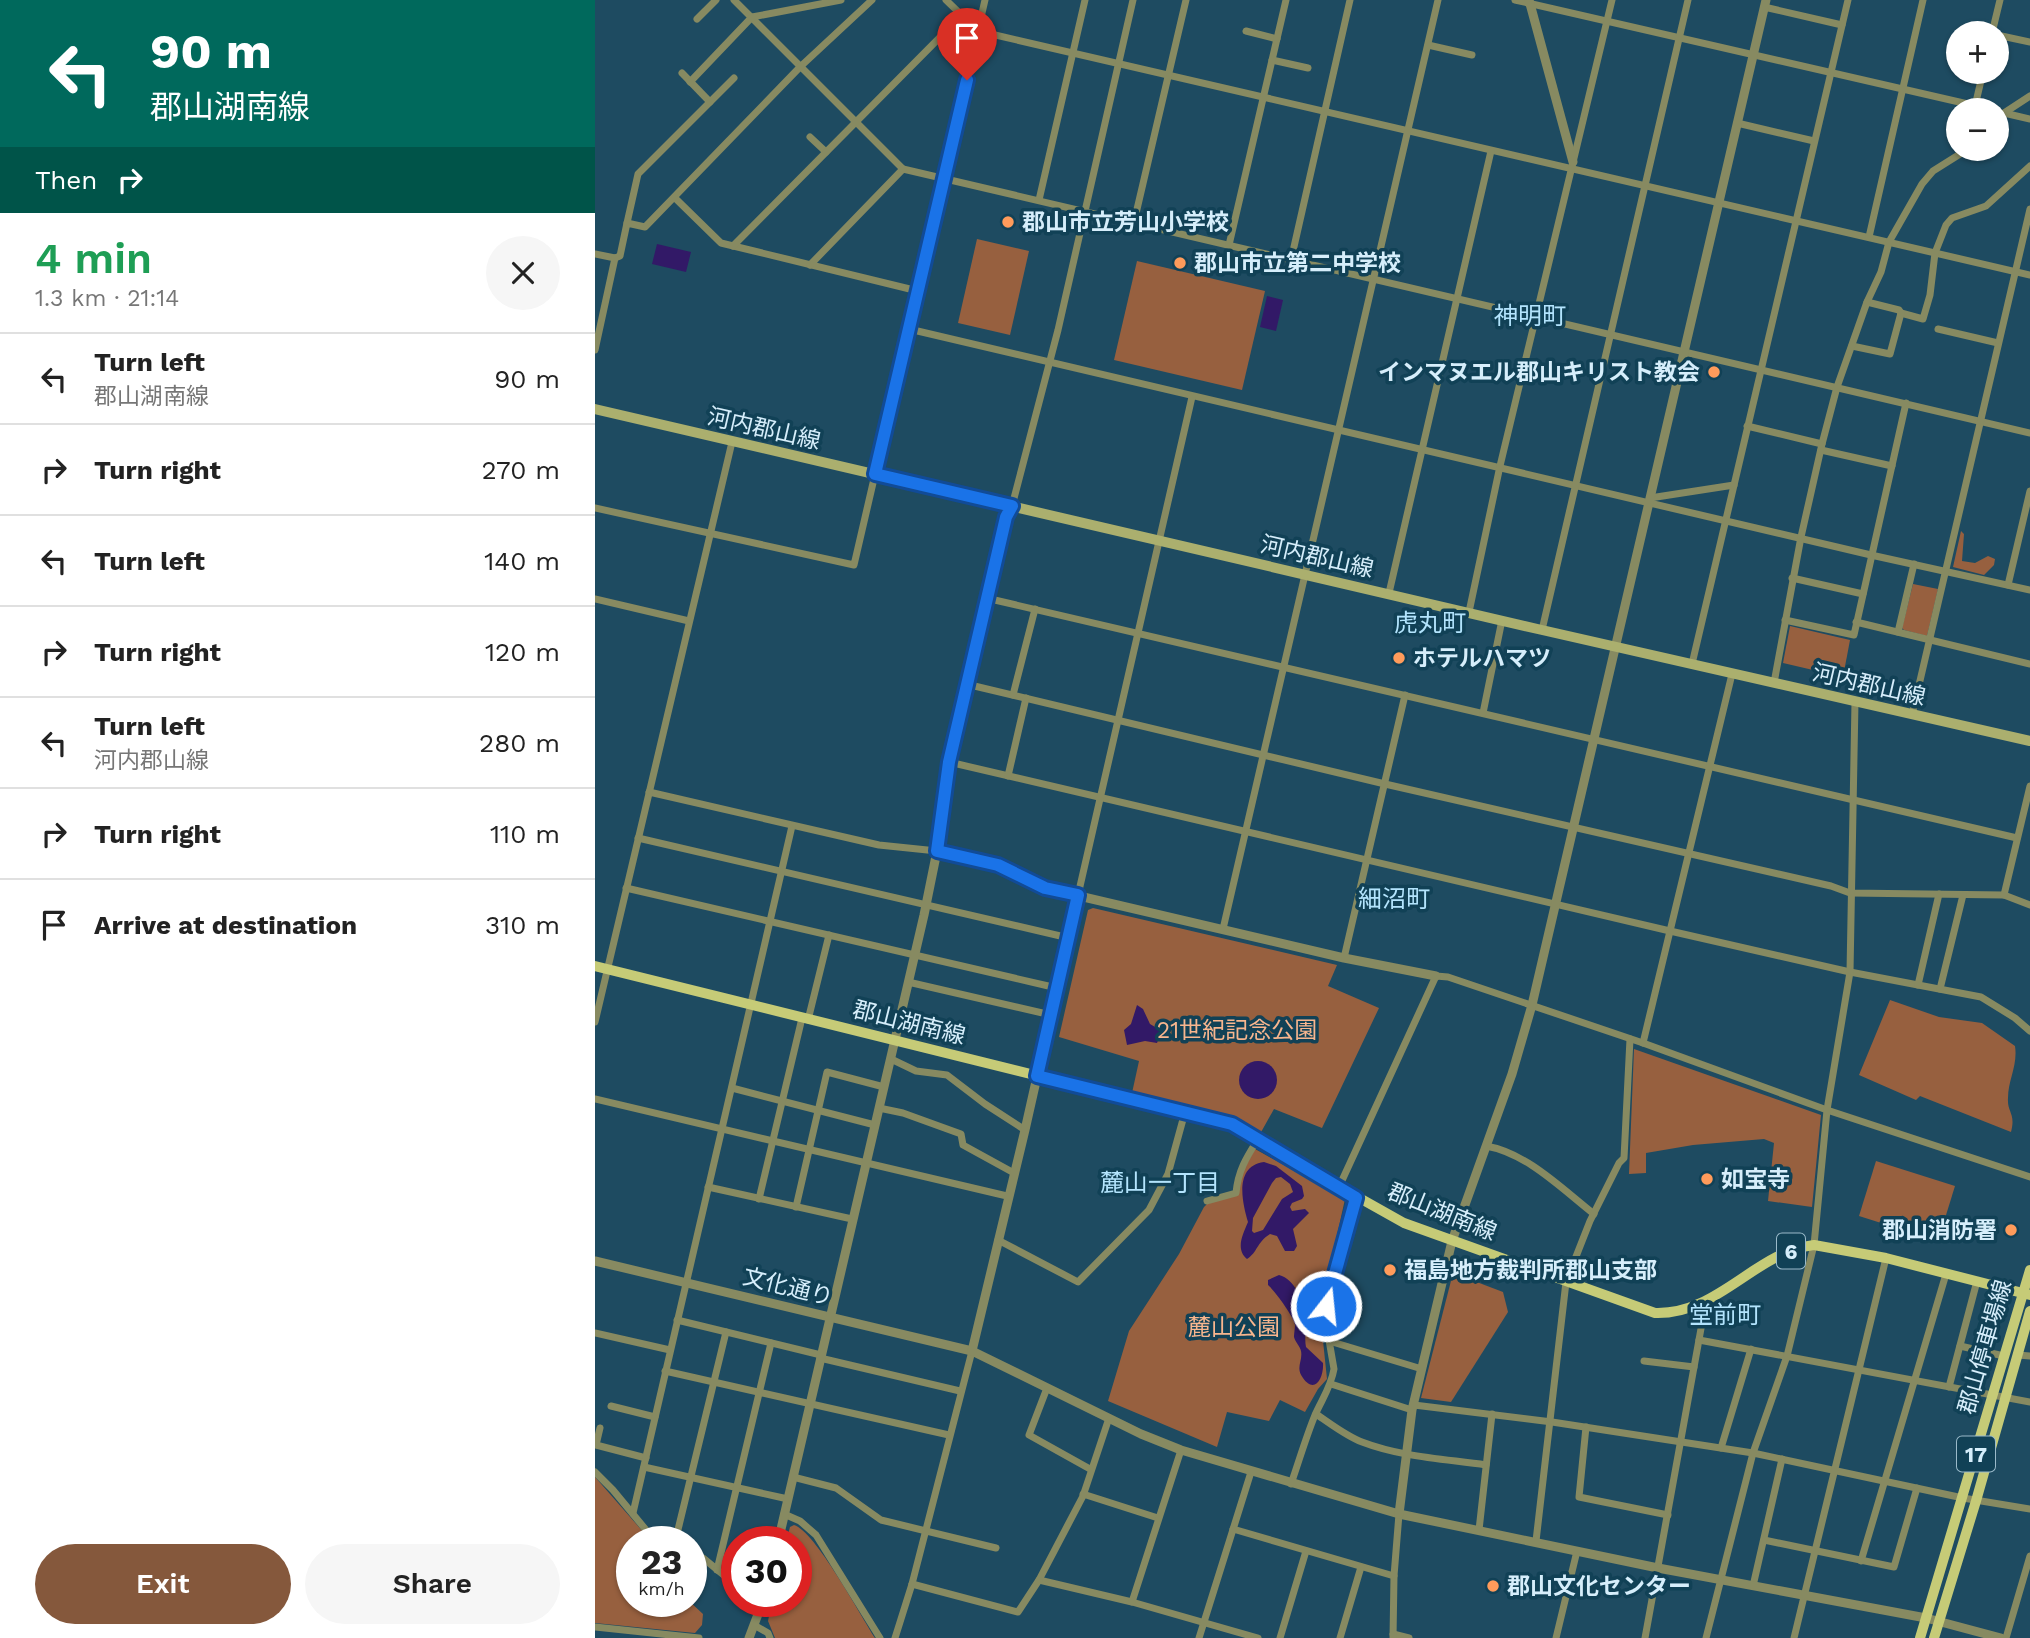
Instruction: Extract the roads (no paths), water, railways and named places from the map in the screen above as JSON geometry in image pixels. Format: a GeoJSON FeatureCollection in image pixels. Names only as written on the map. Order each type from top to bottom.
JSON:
{"type":"FeatureCollection","features":[{"type":"Feature","properties":{"kind":"main road","name":"河内郡山線"},"geometry":{"type":"LineString","coordinates":[[595,410],[2030,741]]}},
{"type":"Feature","properties":{"kind":"main road","name":"郡山湖南線"},"geometry":{"type":"LineString","coordinates":[[595,966],[1232,1124],[1356,1198],[1404,1223],[1655,1313],[1668,1314],[1690,1309],[1775,1258],[1804,1246],[1814,1245],[1887,1258],[2026,1294]]}},
{"type":"Feature","properties":{"kind":"main road","name":"郡山停車場線"},"geometry":{"type":"LineString","coordinates":[[1920,1638],[2004,1356],[2026,1294],[2030,1270]]}},
{"type":"Feature","properties":{"kind":"main road","name":"郡山停車場線"},"geometry":{"type":"LineString","coordinates":[[1934,1638],[2030,1311]]}},
{"type":"Feature","properties":{"kind":"street"},"geometry":{"type":"LineString","coordinates":[[697,19],[716,0]]}},
{"type":"Feature","properties":{"kind":"street"},"geometry":{"type":"LineString","coordinates":[[734,0],[903,169],[2030,433]]}},
{"type":"Feature","properties":{"kind":"street"},"geometry":{"type":"LineString","coordinates":[[691,82],[752,17],[841,0]]}},
{"type":"Feature","properties":{"kind":"street"},"geometry":{"type":"LineString","coordinates":[[628,223],[645,227],[800,67],[872,0]]}},
{"type":"Feature","properties":{"kind":"street"},"geometry":{"type":"LineString","coordinates":[[946,0],[978,31],[1491,151],[1572,165],[1645,185],[2030,275]]}},
{"type":"Feature","properties":{"kind":"street"},"geometry":{"type":"LineString","coordinates":[[595,508],[854,565],[985,0]]}},
{"type":"Feature","properties":{"kind":"street"},"geometry":{"type":"LineString","coordinates":[[1039,200],[1085,0]]}},
{"type":"Feature","properties":{"kind":"street"},"geometry":{"type":"LineString","coordinates":[[781,1526],[926,905],[937,851],[949,762],[966,684],[1006,517],[1012,506],[1058,330],[1133,0]]}},
{"type":"Feature","properties":{"kind":"street"},"geometry":{"type":"LineString","coordinates":[[1134,222],[1186,0]]}},
{"type":"Feature","properties":{"kind":"street"},"geometry":{"type":"LineString","coordinates":[[1229,245],[1286,0]]}},
{"type":"Feature","properties":{"kind":"street"},"geometry":{"type":"LineString","coordinates":[[1291,260],[1350,0]]}},
{"type":"Feature","properties":{"kind":"street"},"geometry":{"type":"LineString","coordinates":[[1223,929],[1438,0]]}},
{"type":"Feature","properties":{"kind":"street"},"geometry":{"type":"LineString","coordinates":[[1515,0],[1946,99]]}},
{"type":"Feature","properties":{"kind":"street"},"geometry":{"type":"LineString","coordinates":[[1469,612],[1500,466],[1612,0]]}},
{"type":"Feature","properties":{"kind":"street"},"geometry":{"type":"LineString","coordinates":[[1542,630],[1688,0]]}},
{"type":"Feature","properties":{"kind":"street"},"geometry":{"type":"LineString","coordinates":[[1692,664],[1848,0]]}},
{"type":"Feature","properties":{"kind":"street"},"geometry":{"type":"LineString","coordinates":[[1869,237],[1923,0]]}},
{"type":"Feature","properties":{"kind":"street"},"geometry":{"type":"LineString","coordinates":[[1995,21],[2000,0]]}},
{"type":"Feature","properties":{"kind":"street"},"geometry":{"type":"LineString","coordinates":[[1533,2],[1572,165]]}},
{"type":"Feature","properties":{"kind":"street"},"geometry":{"type":"LineString","coordinates":[[1409,1638],[1393,1636],[1394,1576],[1413,1408],[1452,1241],[1512,1074],[1532,1005],[1765,3],[1842,25]]}},
{"type":"Feature","properties":{"kind":"street"},"geometry":{"type":"LineString","coordinates":[[733,246],[962,15]]}},
{"type":"Feature","properties":{"kind":"street"},"geometry":{"type":"LineString","coordinates":[[1246,31],[1277,39]]}},
{"type":"Feature","properties":{"kind":"street"},"geometry":{"type":"LineString","coordinates":[[2009,38],[2030,43]]}},
{"type":"Feature","properties":{"kind":"street"},"geometry":{"type":"LineString","coordinates":[[1428,45],[1472,55]]}},
{"type":"Feature","properties":{"kind":"street"},"geometry":{"type":"LineString","coordinates":[[1272,60],[1308,68]]}},
{"type":"Feature","properties":{"kind":"street"},"geometry":{"type":"LineString","coordinates":[[682,73],[710,102]]}},
{"type":"Feature","properties":{"kind":"street"},"geometry":{"type":"LineString","coordinates":[[595,254],[615,258],[620,256],[638,174],[734,78]]}},
{"type":"Feature","properties":{"kind":"street"},"geometry":{"type":"LineString","coordinates":[[2009,106],[2030,96]]}},
{"type":"Feature","properties":{"kind":"street"},"geometry":{"type":"LineString","coordinates":[[2009,114],[2030,119]]}},
{"type":"Feature","properties":{"kind":"street"},"geometry":{"type":"LineString","coordinates":[[1737,123],[1814,141]]}},
{"type":"Feature","properties":{"kind":"street"},"geometry":{"type":"LineString","coordinates":[[810,137],[826,152]]}},
{"type":"Feature","properties":{"kind":"street"},"geometry":{"type":"LineString","coordinates":[[1389,593],[1491,151]]}},
{"type":"Feature","properties":{"kind":"street"},"geometry":{"type":"LineString","coordinates":[[1774,683],[1792,578],[1837,387],[1867,302],[1881,272],[1889,242],[1928,176],[1950,161]]}},
{"type":"Feature","properties":{"kind":"street"},"geometry":{"type":"LineString","coordinates":[[1867,302],[1923,319],[1930,295],[1935,253],[1940,236],[1952,218],[1986,206],[2030,166]]}},
{"type":"Feature","properties":{"kind":"street"},"geometry":{"type":"LineString","coordinates":[[810,265],[903,169]]}},
{"type":"Feature","properties":{"kind":"street"},"geometry":{"type":"LineString","coordinates":[[675,198],[721,243],[918,291]]}},
{"type":"Feature","properties":{"kind":"street"},"geometry":{"type":"LineString","coordinates":[[1912,715],[2030,209]]}},
{"type":"Feature","properties":{"kind":"street"},"geometry":{"type":"LineString","coordinates":[[595,349],[615,258]]}},
{"type":"Feature","properties":{"kind":"street"},"geometry":{"type":"LineString","coordinates":[[1852,346],[1890,354],[1901,313]]}},
{"type":"Feature","properties":{"kind":"street"},"geometry":{"type":"LineString","coordinates":[[909,329],[2030,590]]}},
{"type":"Feature","properties":{"kind":"street"},"geometry":{"type":"LineString","coordinates":[[1938,329],[1999,343]]}},
{"type":"Feature","properties":{"kind":"street"},"geometry":{"type":"LineString","coordinates":[[895,1638],[912,1584],[1025,1130],[1192,397]]}},
{"type":"Feature","properties":{"kind":"street"},"geometry":{"type":"LineString","coordinates":[[1785,620],[1854,635],[1906,404]]}},
{"type":"Feature","properties":{"kind":"street"},"geometry":{"type":"LineString","coordinates":[[1747,426],[1892,466]]}},
{"type":"Feature","properties":{"kind":"street"},"geometry":{"type":"LineString","coordinates":[[595,1022],[732,442]]}},
{"type":"Feature","properties":{"kind":"street"},"geometry":{"type":"LineString","coordinates":[[1649,500],[1734,485]]}},
{"type":"Feature","properties":{"kind":"street"},"geometry":{"type":"LineString","coordinates":[[2008,585],[2030,491]]}},
{"type":"Feature","properties":{"kind":"street"},"geometry":{"type":"LineString","coordinates":[[1898,632],[1914,564]]}},
{"type":"Feature","properties":{"kind":"street"},"geometry":{"type":"LineString","coordinates":[[1792,578],[1863,594]]}},
{"type":"Feature","properties":{"kind":"street"},"geometry":{"type":"LineString","coordinates":[[986,598],[2017,838]]}},
{"type":"Feature","properties":{"kind":"street"},"geometry":{"type":"LineString","coordinates":[[595,600],[689,621]]}},
{"type":"Feature","properties":{"kind":"street"},"geometry":{"type":"LineString","coordinates":[[1013,695],[1035,609]]}},
{"type":"Feature","properties":{"kind":"street"},"geometry":{"type":"LineString","coordinates":[[1483,713],[1502,620]]}},
{"type":"Feature","properties":{"kind":"street"},"geometry":{"type":"LineString","coordinates":[[1856,622],[2030,664]]}},
{"type":"Feature","properties":{"kind":"street"},"geometry":{"type":"LineString","coordinates":[[1643,1043],[1732,674]]}},
{"type":"Feature","properties":{"kind":"street"},"geometry":{"type":"LineString","coordinates":[[966,684],[1385,784],[1689,852],[1850,893],[2004,895],[2030,905]]}},
{"type":"Feature","properties":{"kind":"street"},"geometry":{"type":"LineString","coordinates":[[1345,957],[1405,695]]}},
{"type":"Feature","properties":{"kind":"street"},"geometry":{"type":"LineString","coordinates":[[1008,776],[1026,698]]}},
{"type":"Feature","properties":{"kind":"street"},"geometry":{"type":"LineString","coordinates":[[1706,1638],[1753,1453],[1787,1356],[1814,1245],[1827,1110],[1850,972],[1855,702]]}},
{"type":"Feature","properties":{"kind":"street"},"geometry":{"type":"LineString","coordinates":[[949,762],[1850,972],[1981,997],[2015,1018],[2030,1031]]}},
{"type":"Feature","properties":{"kind":"street"},"geometry":{"type":"LineString","coordinates":[[2004,895],[2030,786]]}},
{"type":"Feature","properties":{"kind":"street"},"geometry":{"type":"LineString","coordinates":[[649,792],[879,845],[937,851],[998,865],[1045,888],[1345,957],[1436,976],[1448,976],[1827,1110],[2030,1177]]}},
{"type":"Feature","properties":{"kind":"street"},"geometry":{"type":"LineString","coordinates":[[633,1513],[792,826]]}},
{"type":"Feature","properties":{"kind":"street"},"geometry":{"type":"LineString","coordinates":[[638,838],[1069,938]]}},
{"type":"Feature","properties":{"kind":"street"},"geometry":{"type":"LineString","coordinates":[[626,888],[1057,988]]}},
{"type":"Feature","properties":{"kind":"street"},"geometry":{"type":"LineString","coordinates":[[1918,985],[1939,894]]}},
{"type":"Feature","properties":{"kind":"street"},"geometry":{"type":"LineString","coordinates":[[1940,989],[1963,895]]}},
{"type":"Feature","properties":{"kind":"street"},"geometry":{"type":"LineString","coordinates":[[759,1199],[781,1101],[829,935]]}},
{"type":"Feature","properties":{"kind":"street"},"geometry":{"type":"LineString","coordinates":[[1339,1186],[1436,976]]}},
{"type":"Feature","properties":{"kind":"street"},"geometry":{"type":"LineString","coordinates":[[908,982],[1051,1015]]}},
{"type":"Feature","properties":{"kind":"street"},"geometry":{"type":"LineString","coordinates":[[1536,1541],[1552,1422],[1566,1282],[1594,1213],[1624,1158],[1630,1039]]}},
{"type":"Feature","properties":{"kind":"street"},"geometry":{"type":"LineString","coordinates":[[891,1059],[916,1071],[947,1075],[1025,1130]]}},
{"type":"Feature","properties":{"kind":"street"},"geometry":{"type":"LineString","coordinates":[[796,1207],[827,1072],[884,1087]]}},
{"type":"Feature","properties":{"kind":"street"},"geometry":{"type":"LineString","coordinates":[[732,1088],[875,1125]]}},
{"type":"Feature","properties":{"kind":"street"},"geometry":{"type":"LineString","coordinates":[[595,1100],[1007,1196]]}},
{"type":"Feature","properties":{"kind":"street"},"geometry":{"type":"LineString","coordinates":[[879,1108],[961,1134],[963,1145],[1014,1173]]}},
{"type":"Feature","properties":{"kind":"street"},"geometry":{"type":"LineString","coordinates":[[998,1240],[1078,1282],[1149,1210],[1168,1174],[1185,1112]]}},
{"type":"Feature","properties":{"kind":"street"},"geometry":{"type":"LineString","coordinates":[[1207,1201],[1236,1193],[1237,1176],[1258,1139]]}},
{"type":"Feature","properties":{"kind":"street"},"geometry":{"type":"LineString","coordinates":[[1486,1146],[1503,1150],[1521,1159],[1594,1213]]}},
{"type":"Feature","properties":{"kind":"street"},"geometry":{"type":"LineString","coordinates":[[708,1187],[852,1219]]}},
{"type":"Feature","properties":{"kind":"street"},"geometry":{"type":"LineString","coordinates":[[1291,1484],[1316,1414],[1331,1384],[1334,1369],[1325,1317],[1326,1306],[1356,1198]]}},
{"type":"Feature","properties":{"kind":"street"},"geometry":{"type":"LineString","coordinates":[[1794,1638],[1887,1258]]}},
{"type":"Feature","properties":{"kind":"street","name":"文化通り"},"geometry":{"type":"LineString","coordinates":[[595,1261],[971,1351],[1181,1450],[1399,1514],[1658,1568],[1926,1618],[2004,1638]]}},
{"type":"Feature","properties":{"kind":"street"},"geometry":{"type":"LineString","coordinates":[[1861,1561],[1946,1274]]}},
{"type":"Feature","properties":{"kind":"street"},"geometry":{"type":"LineString","coordinates":[[1949,1387],[1977,1281]]}},
{"type":"Feature","properties":{"kind":"street"},"geometry":{"type":"LineString","coordinates":[[1646,1638],[1706,1301]]}},
{"type":"Feature","properties":{"kind":"street"},"geometry":{"type":"LineString","coordinates":[[677,1320],[960,1391]]}},
{"type":"Feature","properties":{"kind":"street"},"geometry":{"type":"LineString","coordinates":[[678,1526],[726,1332]]}},
{"type":"Feature","properties":{"kind":"street"},"geometry":{"type":"LineString","coordinates":[[595,1333],[670,1350]]}},
{"type":"Feature","properties":{"kind":"street"},"geometry":{"type":"LineString","coordinates":[[1699,1340],[2030,1402]]}},
{"type":"Feature","properties":{"kind":"street"},"geometry":{"type":"LineString","coordinates":[[1329,1341],[1422,1369]]}},
{"type":"Feature","properties":{"kind":"street"},"geometry":{"type":"LineString","coordinates":[[717,1570],[771,1343]]}},
{"type":"Feature","properties":{"kind":"street"},"geometry":{"type":"LineString","coordinates":[[1960,1346],[2004,1356]]}},
{"type":"Feature","properties":{"kind":"street"},"geometry":{"type":"LineString","coordinates":[[1721,1448],[1751,1349]]}},
{"type":"Feature","properties":{"kind":"street"},"geometry":{"type":"LineString","coordinates":[[2018,1354],[2030,1356]]}},
{"type":"Feature","properties":{"kind":"street"},"geometry":{"type":"LineString","coordinates":[[1644,1361],[1694,1367]]}},
{"type":"Feature","properties":{"kind":"street"},"geometry":{"type":"LineString","coordinates":[[665,1371],[949,1435]]}},
{"type":"Feature","properties":{"kind":"street"},"geometry":{"type":"LineString","coordinates":[[1331,1384],[1413,1408],[1492,1414],[1681,1441],[1783,1459],[1976,1501],[2030,1509]]}},
{"type":"Feature","properties":{"kind":"street"},"geometry":{"type":"LineString","coordinates":[[1047,1388],[1029,1435],[1090,1469]]}},
{"type":"Feature","properties":{"kind":"street"},"geometry":{"type":"LineString","coordinates":[[611,1406],[655,1417]]}},
{"type":"Feature","properties":{"kind":"street"},"geometry":{"type":"LineString","coordinates":[[1316,1414],[1359,1441],[1406,1454],[1486,1465]]}},
{"type":"Feature","properties":{"kind":"street"},"geometry":{"type":"LineString","coordinates":[[1479,1530],[1492,1414]]}},
{"type":"Feature","properties":{"kind":"street"},"geometry":{"type":"LineString","coordinates":[[912,1584],[1019,1612],[1039,1580],[1083,1494],[1109,1418]]}},
{"type":"Feature","properties":{"kind":"street"},"geometry":{"type":"LineString","coordinates":[[1586,1427],[1579,1497],[1668,1515]]}},
{"type":"Feature","properties":{"kind":"street"},"geometry":{"type":"LineString","coordinates":[[600,1428],[596,1445],[689,1477],[788,1499]]}},
{"type":"Feature","properties":{"kind":"street"},"geometry":{"type":"LineString","coordinates":[[1132,1602],[1181,1450]]}},
{"type":"Feature","properties":{"kind":"street"},"geometry":{"type":"LineString","coordinates":[[1753,1586],[1783,1459]]}},
{"type":"Feature","properties":{"kind":"street"},"geometry":{"type":"LineString","coordinates":[[595,1472],[643,1526]]}},
{"type":"Feature","properties":{"kind":"street"},"geometry":{"type":"LineString","coordinates":[[1199,1638],[1251,1472]]}},
{"type":"Feature","properties":{"kind":"street"},"geometry":{"type":"LineString","coordinates":[[793,1477],[836,1488],[881,1520],[996,1548]]}},
{"type":"Feature","properties":{"kind":"street"},"geometry":{"type":"LineString","coordinates":[[1764,1540],[1894,1567],[1917,1488]]}},
{"type":"Feature","properties":{"kind":"street"},"geometry":{"type":"LineString","coordinates":[[1083,1494],[1159,1518]]}},
{"type":"Feature","properties":{"kind":"street"},"geometry":{"type":"LineString","coordinates":[[784,1514],[800,1521],[816,1535],[880,1638]]}},
{"type":"Feature","properties":{"kind":"street"},"geometry":{"type":"LineString","coordinates":[[1233,1529],[1394,1576]]}},
{"type":"Feature","properties":{"kind":"street"},"geometry":{"type":"LineString","coordinates":[[1280,1638],[1306,1551]]}},
{"type":"Feature","properties":{"kind":"street"},"geometry":{"type":"LineString","coordinates":[[1556,1638],[1577,1551]]}},
{"type":"Feature","properties":{"kind":"street"},"geometry":{"type":"LineString","coordinates":[[2004,1638],[2030,1556]]}},
{"type":"Feature","properties":{"kind":"street"},"geometry":{"type":"LineString","coordinates":[[707,1561],[721,1573]]}},
{"type":"Feature","properties":{"kind":"street"},"geometry":{"type":"LineString","coordinates":[[1341,1638],[1361,1567]]}},
{"type":"Feature","properties":{"kind":"street"},"geometry":{"type":"LineString","coordinates":[[1039,1580],[1132,1602],[1258,1638]]}},
{"type":"Feature","properties":{"kind":"street"},"geometry":{"type":"LineString","coordinates":[[749,1638],[756,1617]]}},
{"type":"Feature","properties":{"kind":"street"},"geometry":{"type":"LineString","coordinates":[[754,1625],[768,1633],[770,1638]]}},
{"type":"Feature","properties":{"kind":"street"},"geometry":{"type":"LineString","coordinates":[[595,1627],[699,1638]]}},
{"type":"Feature","properties":{"kind":"place","name":"郡山市立芳山小学校"},"geometry":{"type":"Point","coordinates":[1008,222]}},
{"type":"Feature","properties":{"kind":"place","name":"郡山市立第二中学校"},"geometry":{"type":"Point","coordinates":[1180,263]}},
{"type":"Feature","properties":{"kind":"place","name":"インマヌエル郡山キリスト教会"},"geometry":{"type":"Point","coordinates":[1714,372]}},
{"type":"Feature","properties":{"kind":"place","name":"ホテルハマツ"},"geometry":{"type":"Point","coordinates":[1399,658]}},
{"type":"Feature","properties":{"kind":"place","name":"如宝寺"},"geometry":{"type":"Point","coordinates":[1707,1179]}},
{"type":"Feature","properties":{"kind":"place","name":"郡山消防署"},"geometry":{"type":"Point","coordinates":[2011,1230]}},
{"type":"Feature","properties":{"kind":"place","name":"福島地方裁判所郡山支部"},"geometry":{"type":"Point","coordinates":[1390,1270]}},
{"type":"Feature","properties":{"kind":"place","name":"郡山文化センター"},"geometry":{"type":"Point","coordinates":[1493,1586]}},
{"type":"Feature","properties":{"kind":"district","name":"神明町"},"geometry":{"type":"Point","coordinates":[1530,316]}},
{"type":"Feature","properties":{"kind":"district","name":"虎丸町"},"geometry":{"type":"Point","coordinates":[1430,623]}},
{"type":"Feature","properties":{"kind":"district","name":"細沼町"},"geometry":{"type":"Point","coordinates":[1394,899]}},
{"type":"Feature","properties":{"kind":"district","name":"麓山一丁目"},"geometry":{"type":"Point","coordinates":[1160,1183]}},
{"type":"Feature","properties":{"kind":"district","name":"堂前町"},"geometry":{"type":"Point","coordinates":[1725,1315]}},
{"type":"Feature","properties":{"kind":"park label","name":"21世紀記念公園"},"geometry":{"type":"Point","coordinates":[1237,1030]}},
{"type":"Feature","properties":{"kind":"park label","name":"麓山公園"},"geometry":{"type":"Point","coordinates":[1234,1327]}}]}
